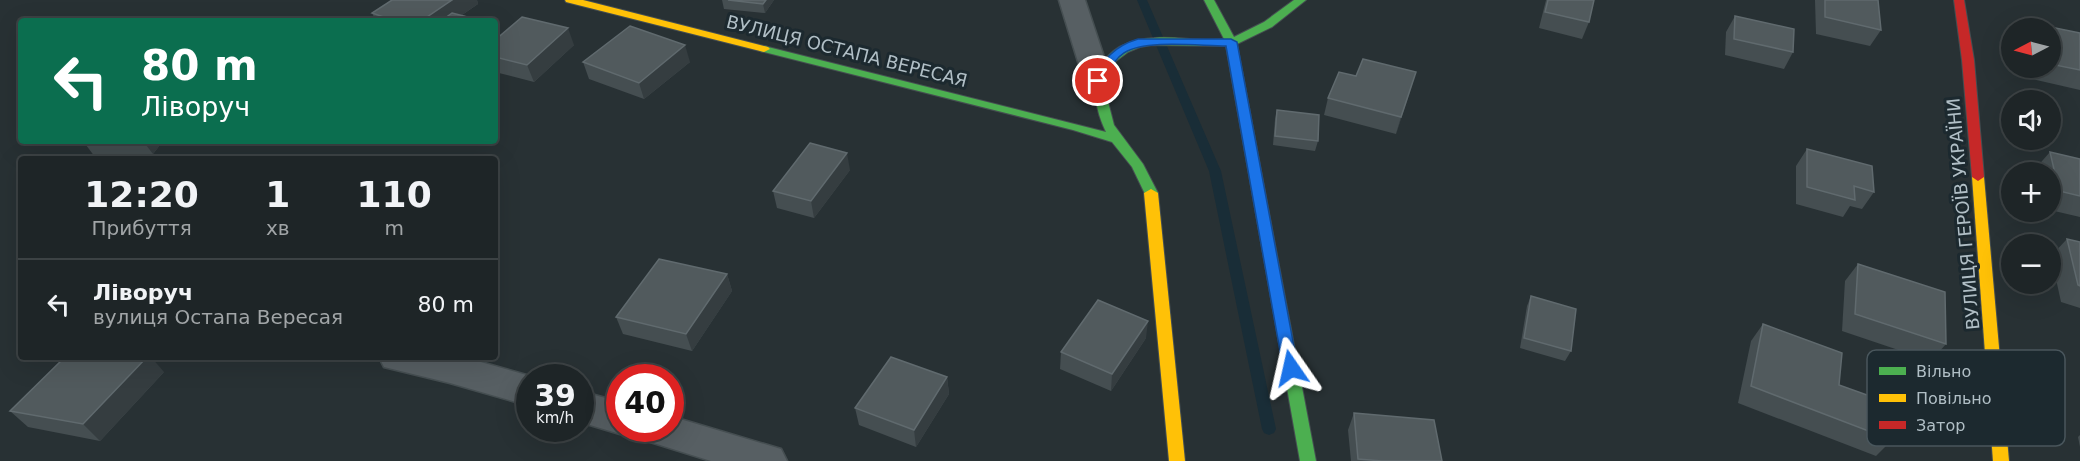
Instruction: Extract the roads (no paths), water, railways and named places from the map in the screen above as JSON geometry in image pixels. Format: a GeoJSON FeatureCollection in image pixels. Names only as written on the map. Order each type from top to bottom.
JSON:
{"type":"FeatureCollection","features":[{"type":"Feature","properties":{"kind":"street","name":"ВУЛИЦЯ ОСТАПА ВЕРЕСАЯ"},"geometry":{"type":"LineString","coordinates":[[570,0],[1076,127],[1115,140]]}},
{"type":"Feature","properties":{"kind":"street"},"geometry":{"type":"LineString","coordinates":[[1072,0],[1098,81],[1106,120],[1115,140],[1137,166],[1151,194],[1177,461]]}},
{"type":"Feature","properties":{"kind":"street"},"geometry":{"type":"LineString","coordinates":[[1209,0],[1231,42],[1308,461]]}},
{"type":"Feature","properties":{"kind":"street"},"geometry":{"type":"LineString","coordinates":[[1098,81],[1107,64],[1119,51],[1138,42],[1231,42],[1280,19],[1301,0]]}},
{"type":"Feature","properties":{"kind":"street","name":"ВУЛИЦЯ ГЕРОЇВ УКРАЇНИ"},"geometry":{"type":"LineString","coordinates":[[1959,0],[1968,60],[1992,350]]}},
{"type":"Feature","properties":{"kind":"street"},"geometry":{"type":"LineString","coordinates":[[411,360],[450,368],[516,388]]}},
{"type":"Feature","properties":{"kind":"street"},"geometry":{"type":"LineString","coordinates":[[684,437],[767,461]]}},
{"type":"Feature","properties":{"kind":"street","name":"ВУЛИЦЯ ГЕРОЇВ УКРАЇНИ"},"geometry":{"type":"LineString","coordinates":[[2000,446],[2001,461]]}},
{"type":"Feature","properties":{"kind":"waterway"},"geometry":{"type":"LineString","coordinates":[[1142,0],[1215,171],[1269,429]]}}]}
